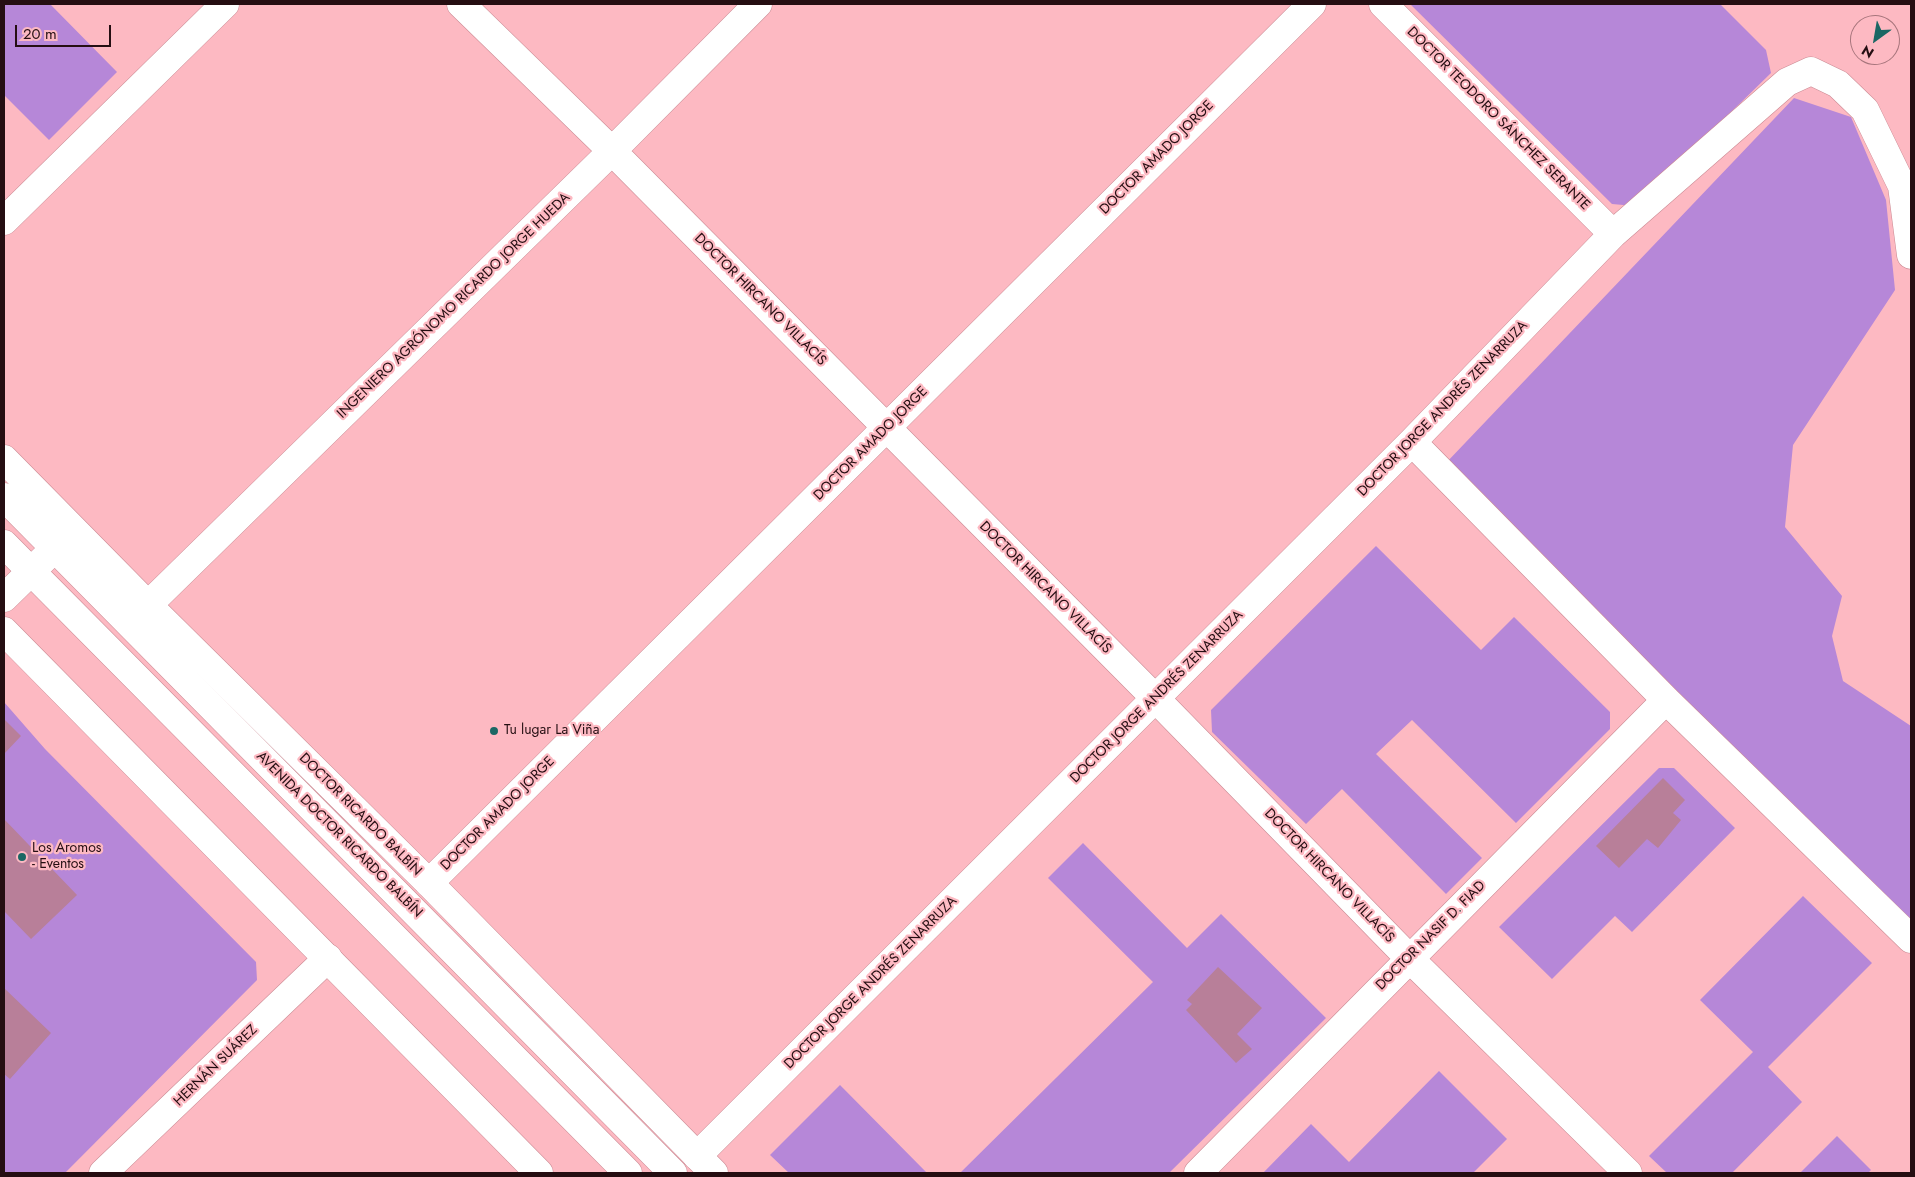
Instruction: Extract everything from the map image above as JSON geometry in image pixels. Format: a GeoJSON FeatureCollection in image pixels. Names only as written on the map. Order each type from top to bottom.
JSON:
{"type":"FeatureCollection","features":[{"type":"Feature","properties":{"kind":"street"},"geometry":{"type":"LineString","coordinates":[[4,221],[224,4]]}},
{"type":"Feature","properties":{"kind":"street","name":"DOCTOR HIRCANO VILLACÍS"},"geometry":{"type":"LineString","coordinates":[[461,4],[612,151],[1156,699],[1409,958],[1628,1173]]}},
{"type":"Feature","properties":{"kind":"street","name":"INGENIERO AGRÓNOMO RICARDO JORGE HUEDA"},"geometry":{"type":"LineString","coordinates":[[148,605],[612,151],[758,4]]}},
{"type":"Feature","properties":{"kind":"street","name":"DOCTOR AMADO JORGE"},"geometry":{"type":"LineString","coordinates":[[429,883],[1312,4]]}},
{"type":"Feature","properties":{"kind":"street","name":"DOCTOR TEODORO SÁNCHEZ SERANTE"},"geometry":{"type":"LineString","coordinates":[[1383,4],[1614,234]]}},
{"type":"Feature","properties":{"kind":"street","name":"DOCTOR JORGE ANDRÉS ZENARRUZA"},"geometry":{"type":"LineString","coordinates":[[706,1165],[1156,699],[1412,442],[1614,234],[1787,82],[1811,71],[1838,84],[1865,110],[1902,186],[1911,255]]}},
{"type":"Feature","properties":{"kind":"street"},"geometry":{"type":"LineString","coordinates":[[1412,442],[1666,700],[1911,939]]}},
{"type":"Feature","properties":{"kind":"street","name":"DOCTOR RICARDO BALBÍN"},"geometry":{"type":"LineString","coordinates":[[4,459],[148,605],[429,883],[706,1165]]}},
{"type":"Feature","properties":{"kind":"street","name":"AVENIDA DOCTOR RICARDO BALBÍN"},"geometry":{"type":"LineString","coordinates":[[4,497],[673,1173]]}},
{"type":"Feature","properties":{"kind":"street"},"geometry":{"type":"LineString","coordinates":[[4,544],[628,1173]]}},
{"type":"Feature","properties":{"kind":"street"},"geometry":{"type":"LineString","coordinates":[[4,598],[54,548]]}},
{"type":"Feature","properties":{"kind":"street"},"geometry":{"type":"LineString","coordinates":[[4,631],[539,1173]]}},
{"type":"Feature","properties":{"kind":"street","name":"DOCTOR NASIF D. FIAD"},"geometry":{"type":"LineString","coordinates":[[1198,1173],[1666,700]]}},
{"type":"Feature","properties":{"kind":"street","name":"HERNÁN SUÁREZ"},"geometry":{"type":"LineString","coordinates":[[103,1173],[328,958]]}},
{"type":"Feature","properties":{"kind":"shaded area"},"geometry":{"type":"Polygon","coordinates":[[[4,4],[50,4],[117,72],[49,140],[4,95],[4,4]]]}},
{"type":"Feature","properties":{"kind":"shaded area"},"geometry":{"type":"Polygon","coordinates":[[[1410,4],[1720,4],[1766,50],[1771,73],[1635,206],[1612,204],[1410,4]]]}},
{"type":"Feature","properties":{"kind":"shaded area"},"geometry":{"type":"Polygon","coordinates":[[[1794,98],[1851,117],[1886,200],[1895,290],[1793,445],[1785,527],[1842,596],[1832,636],[1843,681],[1911,726],[1911,931],[1445,464],[1794,98]]]}},
{"type":"Feature","properties":{"kind":"shaded area"},"geometry":{"type":"Polygon","coordinates":[[[1376,546],[1481,650],[1514,617],[1610,712],[1610,729],[1516,823],[1412,720],[1376,754],[1482,858],[1446,894],[1342,789],[1306,824],[1212,732],[1211,710],[1376,546]]]}},
{"type":"Feature","properties":{"kind":"shaded area"},"geometry":{"type":"Polygon","coordinates":[[[4,702],[45,749],[256,962],[257,980],[65,1173],[4,1173],[4,702]]]}},
{"type":"Feature","properties":{"kind":"shaded area"},"geometry":{"type":"Polygon","coordinates":[[[1659,768],[1674,768],[1735,828],[1632,932],[1615,916],[1552,979],[1499,927],[1659,768]]]}},
{"type":"Feature","properties":{"kind":"shaded area"},"geometry":{"type":"Polygon","coordinates":[[[1083,843],[1187,948],[1221,914],[1326,1018],[1169,1173],[960,1173],[1153,982],[1048,878],[1083,843]]]}},
{"type":"Feature","properties":{"kind":"shaded area"},"geometry":{"type":"Polygon","coordinates":[[[1803,896],[1872,963],[1768,1067],[1802,1102],[1732,1173],[1667,1173],[1649,1156],[1753,1052],[1700,1000],[1803,896]]]}},
{"type":"Feature","properties":{"kind":"shaded area"},"geometry":{"type":"Polygon","coordinates":[[[1439,1071],[1507,1139],[1473,1173],[1263,1173],[1311,1124],[1349,1162],[1439,1071]]]}},
{"type":"Feature","properties":{"kind":"shaded area"},"geometry":{"type":"Polygon","coordinates":[[[840,1085],[927,1173],[789,1173],[770,1155],[840,1085]]]}},
{"type":"Feature","properties":{"kind":"shaded area"},"geometry":{"type":"Polygon","coordinates":[[[1837,1136],[1871,1170],[1868,1173],[1800,1173],[1837,1136]]]}},
{"type":"Feature","properties":{"kind":"building"},"geometry":{"type":"Polygon","coordinates":[[[4,719],[21,736],[4,754],[4,719]]]}},
{"type":"Feature","properties":{"kind":"building"},"geometry":{"type":"Polygon","coordinates":[[[1663,778],[1685,800],[1673,813],[1681,820],[1658,848],[1647,839],[1619,868],[1596,846],[1663,778]]]}},
{"type":"Feature","properties":{"kind":"building","name":"Los Aromos - Eventos"},"geometry":{"type":"Polygon","coordinates":[[[4,819],[77,895],[31,939],[4,911],[4,819]]]}},
{"type":"Feature","properties":{"kind":"building"},"geometry":{"type":"Polygon","coordinates":[[[1218,967],[1262,1008],[1237,1034],[1252,1049],[1236,1063],[1186,1010],[1192,1004],[1187,1000],[1218,967]]]}},
{"type":"Feature","properties":{"kind":"building"},"geometry":{"type":"Polygon","coordinates":[[[4,988],[51,1033],[10,1079],[4,1074],[4,988]]]}},
{"type":"Feature","properties":{"kind":"place","name":"Tu lugar La Viña"},"geometry":{"type":"Point","coordinates":[494,731]}},
{"type":"Feature","properties":{"kind":"place","name":"Los Aromos - Eventos"},"geometry":{"type":"Point","coordinates":[22,857]}}]}
